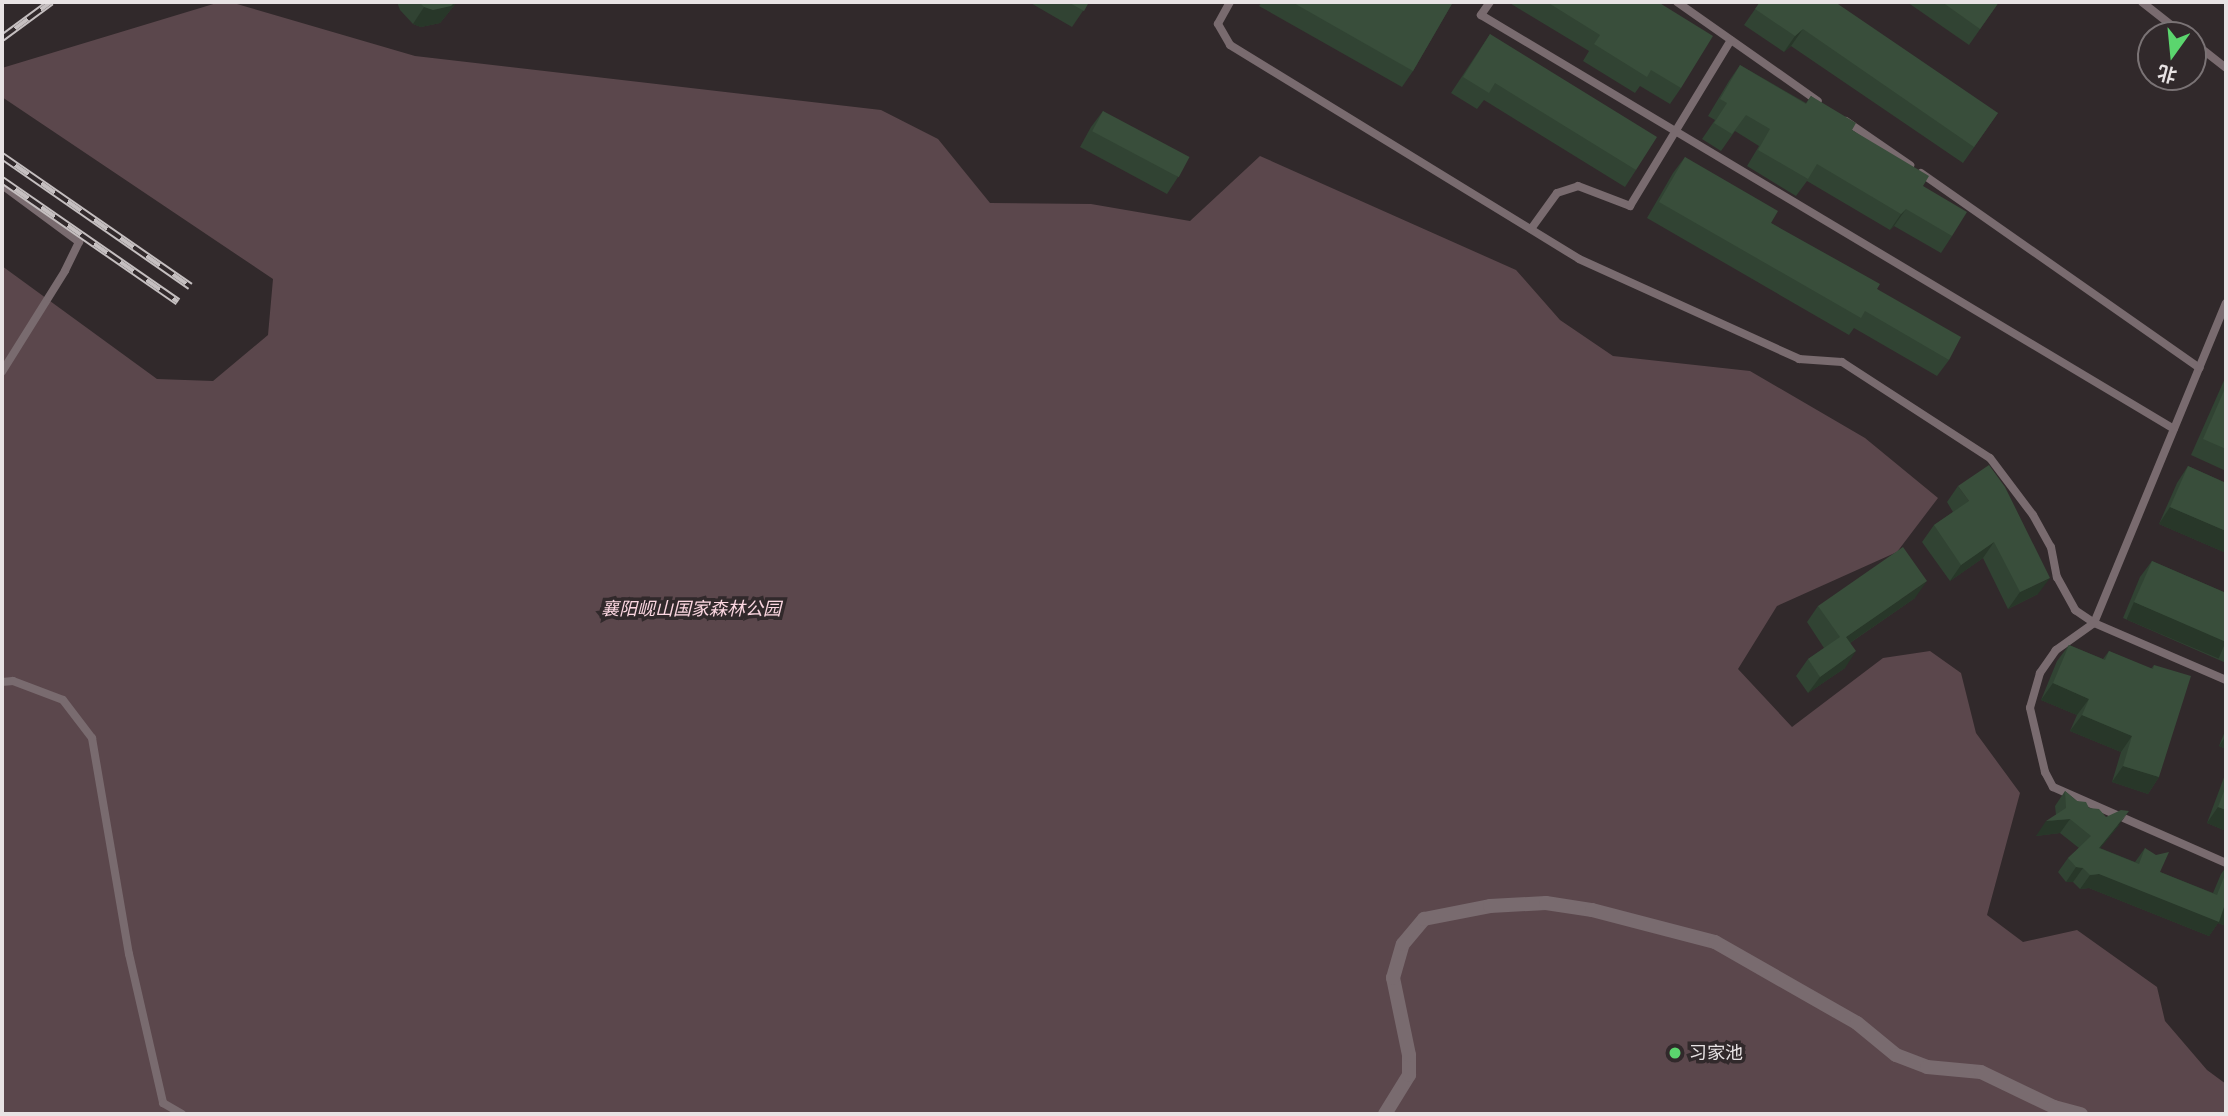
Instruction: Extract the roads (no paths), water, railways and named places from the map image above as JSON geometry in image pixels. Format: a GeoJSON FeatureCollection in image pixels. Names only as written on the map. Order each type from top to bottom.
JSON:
{"type":"FeatureCollection","features":[{"type":"Feature","properties":{"kind":"street"},"geometry":{"type":"LineString","coordinates":[[1385,1114],[1409,1075],[1409,1055],[1393,978],[1403,944],[1424,919],[1490,906],[1546,903],[1592,909],[1715,942],[1857,1023],[1896,1055],[1927,1066],[1981,1072],[2054,1107],[2081,1114]]}},
{"type":"Feature","properties":{"kind":"lane"},"geometry":{"type":"LineString","coordinates":[[1230,2],[1218,24],[1230,45],[1579,259],[1799,359],[1842,362],[1990,458],[2033,515],[2051,547],[2057,577],[2075,610],[2094,623],[2226,680]]}},
{"type":"Feature","properties":{"kind":"lane"},"geometry":{"type":"LineString","coordinates":[[1490,2],[1481,15],[2174,429]]}},
{"type":"Feature","properties":{"kind":"lane"},"geometry":{"type":"LineString","coordinates":[[1676,2],[1823,104]]}},
{"type":"Feature","properties":{"kind":"lane"},"geometry":{"type":"LineString","coordinates":[[2142,2],[2166,21]]}},
{"type":"Feature","properties":{"kind":"lane"},"geometry":{"type":"LineString","coordinates":[[1531,229],[1557,193],[1578,186],[1630,206],[1731,40]]}},
{"type":"Feature","properties":{"kind":"lane"},"geometry":{"type":"LineString","coordinates":[[2207,53],[2226,68]]}},
{"type":"Feature","properties":{"kind":"lane"},"geometry":{"type":"LineString","coordinates":[[1834,112],[2199,368]]}},
{"type":"Feature","properties":{"kind":"lane"},"geometry":{"type":"LineString","coordinates":[[2,185],[79,242],[65,271],[2,372]]}},
{"type":"Feature","properties":{"kind":"lane"},"geometry":{"type":"LineString","coordinates":[[2226,303],[2094,623],[2056,650],[2040,673],[2030,708],[2045,772],[2053,788],[2226,863]]}},
{"type":"Feature","properties":{"kind":"lane"},"geometry":{"type":"LineString","coordinates":[[2,682],[13,681],[63,700],[92,738],[129,954],[163,1103],[181,1114]]}},
{"type":"Feature","properties":{"kind":"railway"},"geometry":{"type":"LineString","coordinates":[[2,38],[51,2]]}},
{"type":"Feature","properties":{"kind":"railway"},"geometry":{"type":"LineString","coordinates":[[2,156],[190,286]]}},
{"type":"Feature","properties":{"kind":"railway"},"geometry":{"type":"LineString","coordinates":[[2,180],[178,302]]}},
{"type":"Feature","properties":{"kind":"place","name":"习家池"},"geometry":{"type":"Point","coordinates":[1675,1053]}},
{"type":"Feature","properties":{"kind":"park label","name":"襄阳岘山国家森林公园"},"geometry":{"type":"Point","coordinates":[691,609]}}]}
